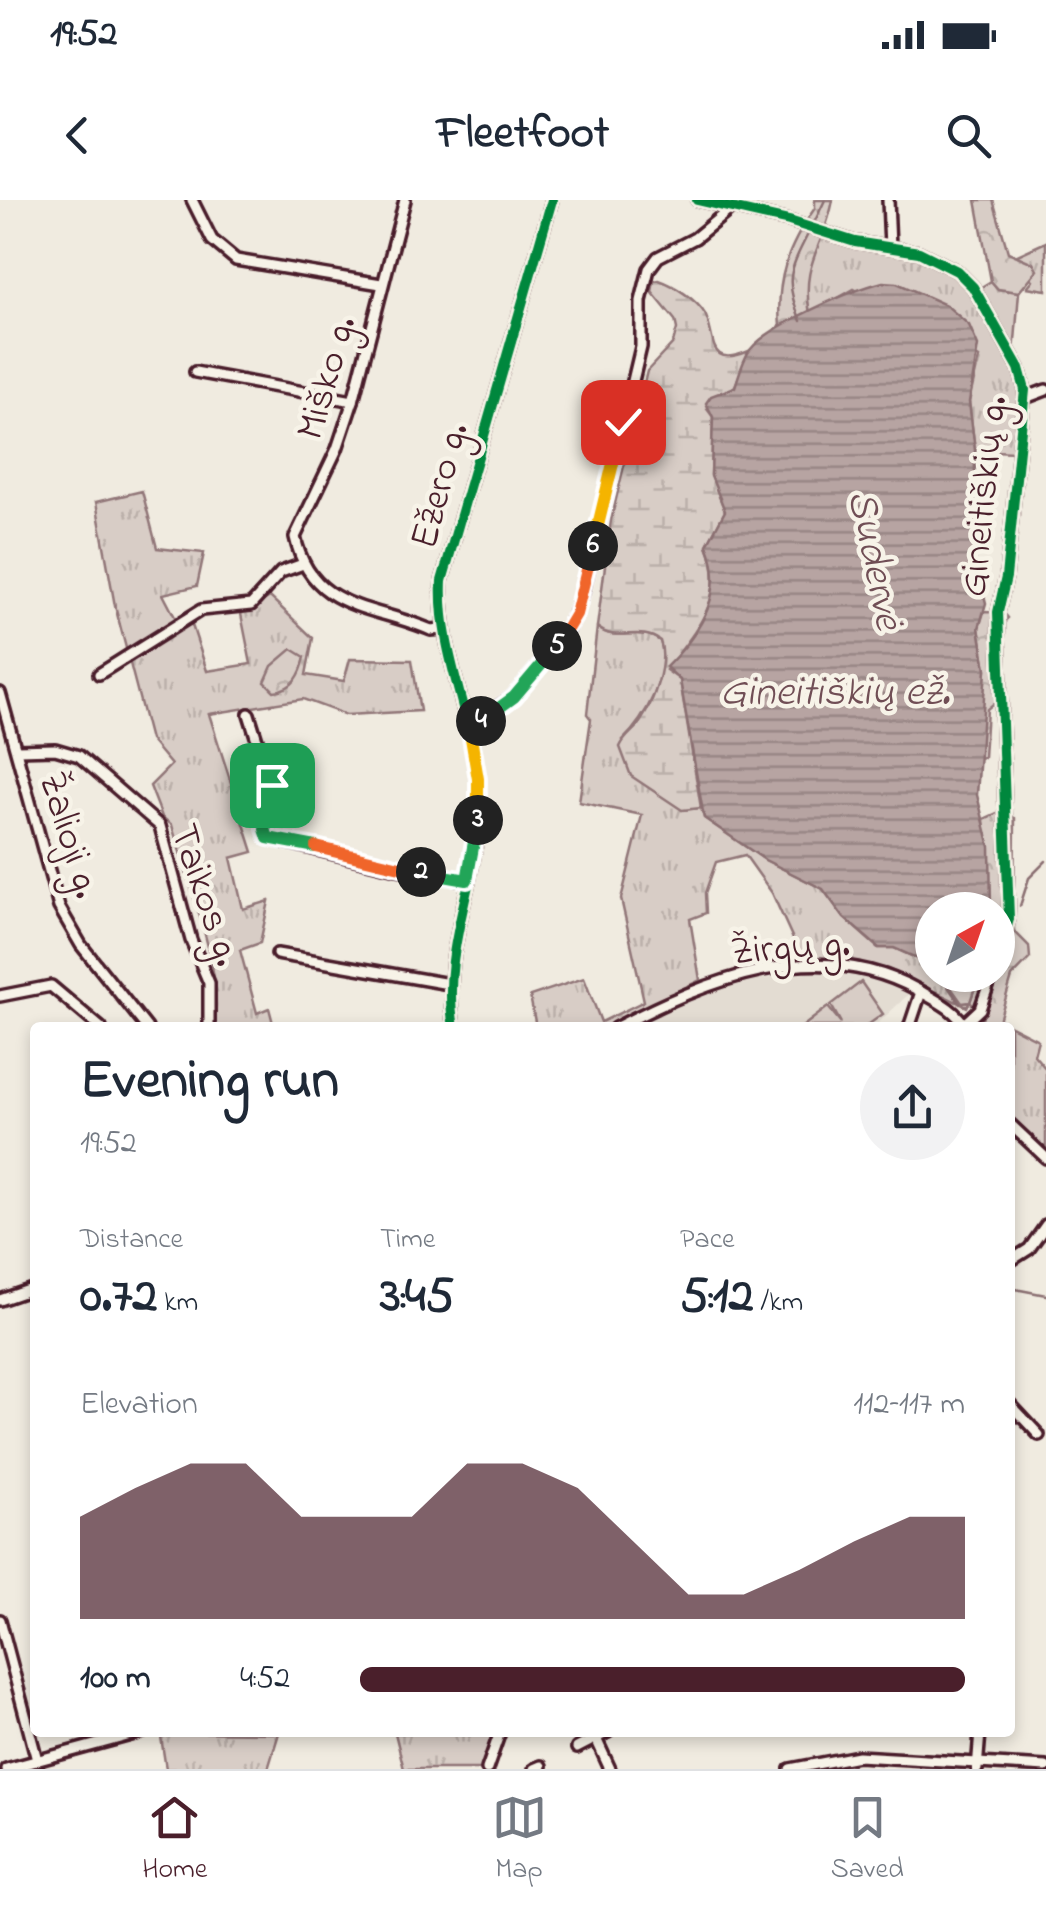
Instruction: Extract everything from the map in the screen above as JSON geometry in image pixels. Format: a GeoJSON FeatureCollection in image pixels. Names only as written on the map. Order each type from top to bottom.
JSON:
{"type":"FeatureCollection","features":[{"type":"Feature","properties":{"kind":"street"},"geometry":{"type":"LineString","coordinates":[[192,200],[212,240],[236,260],[381,284]]}},
{"type":"Feature","properties":{"kind":"street","name":"Miško g."},"geometry":{"type":"LineString","coordinates":[[303,564],[296,530],[322,483],[352,401],[404,200]]}},
{"type":"Feature","properties":{"kind":"street","name":"Ežero g."},"geometry":{"type":"LineString","coordinates":[[453,1022],[449,984],[479,804],[469,726],[443,630],[442,581],[552,200]]}},
{"type":"Feature","properties":{"kind":"street","name":"Gineitiškių g."},"geometry":{"type":"LineString","coordinates":[[696,200],[926,254],[966,278],[1020,368],[1025,398],[1007,533],[1006,577],[998,612],[1008,892]]}},
{"type":"Feature","properties":{"kind":"street"},"geometry":{"type":"LineString","coordinates":[[888,200],[890,247]]}},
{"type":"Feature","properties":{"kind":"street"},"geometry":{"type":"LineString","coordinates":[[469,726],[514,697],[567,633],[583,592],[641,347],[641,301],[649,269],[658,257],[695,238],[730,210]]}},
{"type":"Feature","properties":{"kind":"street"},"geometry":{"type":"LineString","coordinates":[[194,372],[352,401]]}},
{"type":"Feature","properties":{"kind":"street"},"geometry":{"type":"LineString","coordinates":[[1025,398],[1046,390]]}},
{"type":"Feature","properties":{"kind":"street"},"geometry":{"type":"LineString","coordinates":[[99,674],[201,610],[251,606],[281,572],[303,564],[318,586],[338,600],[443,630]]}},
{"type":"Feature","properties":{"kind":"street","name":"Žalioji g."},"geometry":{"type":"LineString","coordinates":[[0,693],[59,907],[82,945],[142,1022]]}},
{"type":"Feature","properties":{"kind":"street"},"geometry":{"type":"LineString","coordinates":[[249,714],[277,804],[265,829],[268,838],[392,868],[467,880]]}},
{"type":"Feature","properties":{"kind":"street","name":"Taikos g."},"geometry":{"type":"LineString","coordinates":[[17,750],[55,749],[79,756],[160,826],[192,940],[209,983],[209,1022]]}},
{"type":"Feature","properties":{"kind":"street"},"geometry":{"type":"LineString","coordinates":[[277,954],[449,984]]}},
{"type":"Feature","properties":{"kind":"street","name":"Žirgų g."},"geometry":{"type":"LineString","coordinates":[[626,1022],[704,983],[791,967],[868,968],[915,989]]}},
{"type":"Feature","properties":{"kind":"street"},"geometry":{"type":"LineString","coordinates":[[0,996],[51,986],[94,1022]]}},
{"type":"Feature","properties":{"kind":"street"},"geometry":{"type":"LineString","coordinates":[[911,1022],[921,992]]}},
{"type":"Feature","properties":{"kind":"street","name":"Žirgų g."},"geometry":{"type":"LineString","coordinates":[[921,992],[960,1022]]}},
{"type":"Feature","properties":{"kind":"street"},"geometry":{"type":"LineString","coordinates":[[969,1022],[980,1009],[986,992]]}},
{"type":"Feature","properties":{"kind":"street"},"geometry":{"type":"LineString","coordinates":[[1015,1129],[1046,1158]]}},
{"type":"Feature","properties":{"kind":"street"},"geometry":{"type":"LineString","coordinates":[[1015,1258],[1033,1245],[1046,1225]]}},
{"type":"Feature","properties":{"kind":"street"},"geometry":{"type":"LineString","coordinates":[[1033,1245],[1046,1252]]}},
{"type":"Feature","properties":{"kind":"street"},"geometry":{"type":"LineString","coordinates":[[0,1300],[30,1290]]}},
{"type":"Feature","properties":{"kind":"street"},"geometry":{"type":"LineString","coordinates":[[1015,1410],[1039,1436]]}},
{"type":"Feature","properties":{"kind":"street"},"geometry":{"type":"LineString","coordinates":[[0,1620],[30,1734]]}},
{"type":"Feature","properties":{"kind":"street"},"geometry":{"type":"LineString","coordinates":[[31,1737],[37,1760]]}},
{"type":"Feature","properties":{"kind":"street"},"geometry":{"type":"LineString","coordinates":[[6,1769],[123,1737]]}},
{"type":"Feature","properties":{"kind":"street"},"geometry":{"type":"LineString","coordinates":[[487,1769],[498,1737]]}},
{"type":"Feature","properties":{"kind":"street"},"geometry":{"type":"LineString","coordinates":[[577,1748],[593,1737]]}},
{"type":"Feature","properties":{"kind":"street"},"geometry":{"type":"LineString","coordinates":[[594,1737],[610,1769]]}},
{"type":"Feature","properties":{"kind":"street"},"geometry":{"type":"LineString","coordinates":[[978,1766],[980,1737]]}},
{"type":"Feature","properties":{"kind":"street"},"geometry":{"type":"LineString","coordinates":[[790,1769],[858,1756],[1046,1767]]}},
{"type":"Feature","properties":{"kind":"shaded area"},"geometry":{"type":"Polygon","coordinates":[[[828,970],[879,978],[910,993],[879,1022],[636,1022],[705,987],[828,970]]]}},
{"type":"Feature","properties":{"kind":"green space"},"geometry":{"type":"Polygon","coordinates":[[[815,200],[833,200],[808,281],[810,314],[780,327],[780,294],[786,264],[815,208],[815,200]]]}},
{"type":"Feature","properties":{"kind":"green space"},"geometry":{"type":"Polygon","coordinates":[[[976,200],[993,200],[1008,252],[1033,263],[1037,270],[1019,292],[998,289],[991,281],[976,200]]]}},
{"type":"Feature","properties":{"kind":"green space"},"geometry":{"type":"Polygon","coordinates":[[[823,234],[922,259],[973,292],[991,281],[998,289],[1019,292],[1013,366],[1020,393],[1013,452],[975,450],[969,402],[979,358],[854,289],[810,314],[808,272],[823,234]]]}},
{"type":"Feature","properties":{"kind":"green space"},"geometry":{"type":"Polygon","coordinates":[[[1046,242],[1046,290],[1027,287],[1033,280],[1013,257],[1046,242]]]}},
{"type":"Feature","properties":{"kind":"green space"},"geometry":{"type":"Polygon","coordinates":[[[654,281],[685,294],[701,309],[719,354],[735,356],[749,351],[735,386],[707,409],[713,417],[711,475],[725,511],[707,545],[714,581],[706,612],[666,670],[680,680],[701,808],[682,810],[631,776],[620,747],[650,704],[661,671],[660,641],[644,634],[612,634],[597,627],[611,520],[647,371],[673,343],[677,329],[675,320],[652,292],[654,281]]]}},
{"type":"Feature","properties":{"kind":"green space"},"geometry":{"type":"Polygon","coordinates":[[[142,491],[157,548],[204,553],[197,586],[163,594],[176,619],[192,625],[207,671],[251,664],[241,614],[270,597],[313,638],[306,675],[344,681],[350,659],[412,660],[420,711],[346,715],[303,699],[209,714],[253,852],[231,858],[243,909],[269,901],[260,943],[240,950],[257,1013],[269,1008],[273,1022],[214,1022],[214,980],[203,926],[172,825],[162,817],[150,786],[171,765],[150,740],[115,606],[96,502],[142,491]]]}},
{"type":"Feature","properties":{"kind":"green space"},"geometry":{"type":"Polygon","coordinates":[[[984,612],[1004,613],[1008,618],[993,633],[998,700],[987,709],[984,757],[978,758],[986,669],[979,628],[984,612]]]}},
{"type":"Feature","properties":{"kind":"green space"},"geometry":{"type":"Polygon","coordinates":[[[597,627],[612,634],[644,634],[660,641],[662,667],[654,695],[623,740],[682,810],[701,808],[704,818],[765,860],[823,889],[844,918],[878,948],[894,948],[915,957],[915,982],[888,969],[858,963],[803,961],[772,893],[745,855],[716,862],[705,893],[706,913],[690,919],[700,980],[614,1022],[601,1022],[644,1001],[621,899],[642,815],[579,802],[591,719],[587,714],[597,627]]]}},
{"type":"Feature","properties":{"kind":"green space"},"geometry":{"type":"Polygon","coordinates":[[[292,649],[305,657],[301,670],[292,684],[274,691],[265,682],[272,666],[292,649]]]}},
{"type":"Feature","properties":{"kind":"green space"},"geometry":{"type":"Polygon","coordinates":[[[999,812],[1015,818],[1014,892],[990,892],[984,819],[999,812]]]}},
{"type":"Feature","properties":{"kind":"green space"},"geometry":{"type":"Polygon","coordinates":[[[1015,932],[1029,946],[1030,958],[1015,974],[1015,932]]]}},
{"type":"Feature","properties":{"kind":"green space"},"geometry":{"type":"Polygon","coordinates":[[[584,978],[601,1022],[535,1022],[530,996],[584,978]]]}},
{"type":"Feature","properties":{"kind":"green space"},"geometry":{"type":"Polygon","coordinates":[[[861,982],[883,1014],[872,1022],[840,1022],[831,1005],[861,982]]]}},
{"type":"Feature","properties":{"kind":"green space"},"geometry":{"type":"Polygon","coordinates":[[[936,992],[954,992],[962,1003],[970,1002],[967,1007],[936,992]]]}},
{"type":"Feature","properties":{"kind":"green space"},"geometry":{"type":"Polygon","coordinates":[[[954,992],[973,992],[970,1002],[962,1003],[954,992]]]}},
{"type":"Feature","properties":{"kind":"green space"},"geometry":{"type":"Polygon","coordinates":[[[973,992],[1008,992],[998,1022],[981,1022],[983,1016],[970,1002],[973,992]]]}},
{"type":"Feature","properties":{"kind":"green space"},"geometry":{"type":"Polygon","coordinates":[[[828,1007],[840,1022],[808,1022],[828,1007]]]}},
{"type":"Feature","properties":{"kind":"green space"},"geometry":{"type":"Polygon","coordinates":[[[1015,1028],[1038,1040],[1034,1055],[1046,1069],[1046,1150],[1015,1121],[1015,1028]]]}},
{"type":"Feature","properties":{"kind":"green space"},"geometry":{"type":"Polygon","coordinates":[[[161,1737],[278,1737],[268,1769],[166,1769],[161,1737]]]}},
{"type":"Feature","properties":{"kind":"green space"},"geometry":{"type":"Polygon","coordinates":[[[396,1737],[494,1737],[482,1769],[404,1769],[396,1737]]]}},
{"type":"Feature","properties":{"kind":"water","name":"Gineitiškių ež."},"geometry":{"type":"Polygon","coordinates":[[[883,282],[897,283],[946,305],[969,325],[978,346],[969,402],[975,450],[974,556],[986,603],[979,628],[986,669],[977,795],[990,847],[991,892],[915,892],[915,957],[894,948],[879,948],[844,918],[823,889],[765,860],[704,818],[680,680],[666,667],[690,640],[707,611],[714,579],[707,545],[725,511],[711,476],[713,417],[706,403],[711,396],[735,387],[743,362],[760,340],[852,292],[883,282]]]}},
{"type":"Feature","properties":{"kind":"waterway","name":"Sudervė"},"geometry":{"type":"LineString","coordinates":[[813,225],[825,200]]}},
{"type":"Feature","properties":{"kind":"waterway","name":"Sudervė"},"geometry":{"type":"LineString","coordinates":[[801,321],[792,296],[791,277],[808,234]]}},
{"type":"Feature","properties":{"kind":"waterway"},"geometry":{"type":"LineString","coordinates":[[1020,906],[1029,878],[1046,861]]}},
{"type":"Feature","properties":{"kind":"waterway","name":"Sudervė"},"geometry":{"type":"LineString","coordinates":[[952,992],[960,1004]]}},
{"type":"Feature","properties":{"kind":"waterway","name":"Sudervė"},"geometry":{"type":"LineString","coordinates":[[1015,1289],[1046,1295]]}},
{"type":"Feature","properties":{"kind":"cycle path"},"geometry":{"type":"LineString","coordinates":[[453,1022],[455,944],[473,863],[479,807],[473,750],[446,638],[442,581],[552,200]]}},
{"type":"Feature","properties":{"kind":"cycle path"},"geometry":{"type":"LineString","coordinates":[[697,200],[789,221],[855,242],[919,252],[957,271],[973,287],[1019,368],[1025,390],[1006,577],[998,612],[1008,892]]}},
{"type":"Feature","properties":{"kind":"route"},"geometry":{"type":"LineString","coordinates":[[272,785],[277,804],[265,829],[272,841],[467,880],[479,804],[469,726],[514,697],[567,633],[583,592],[623,422]]}}]}
